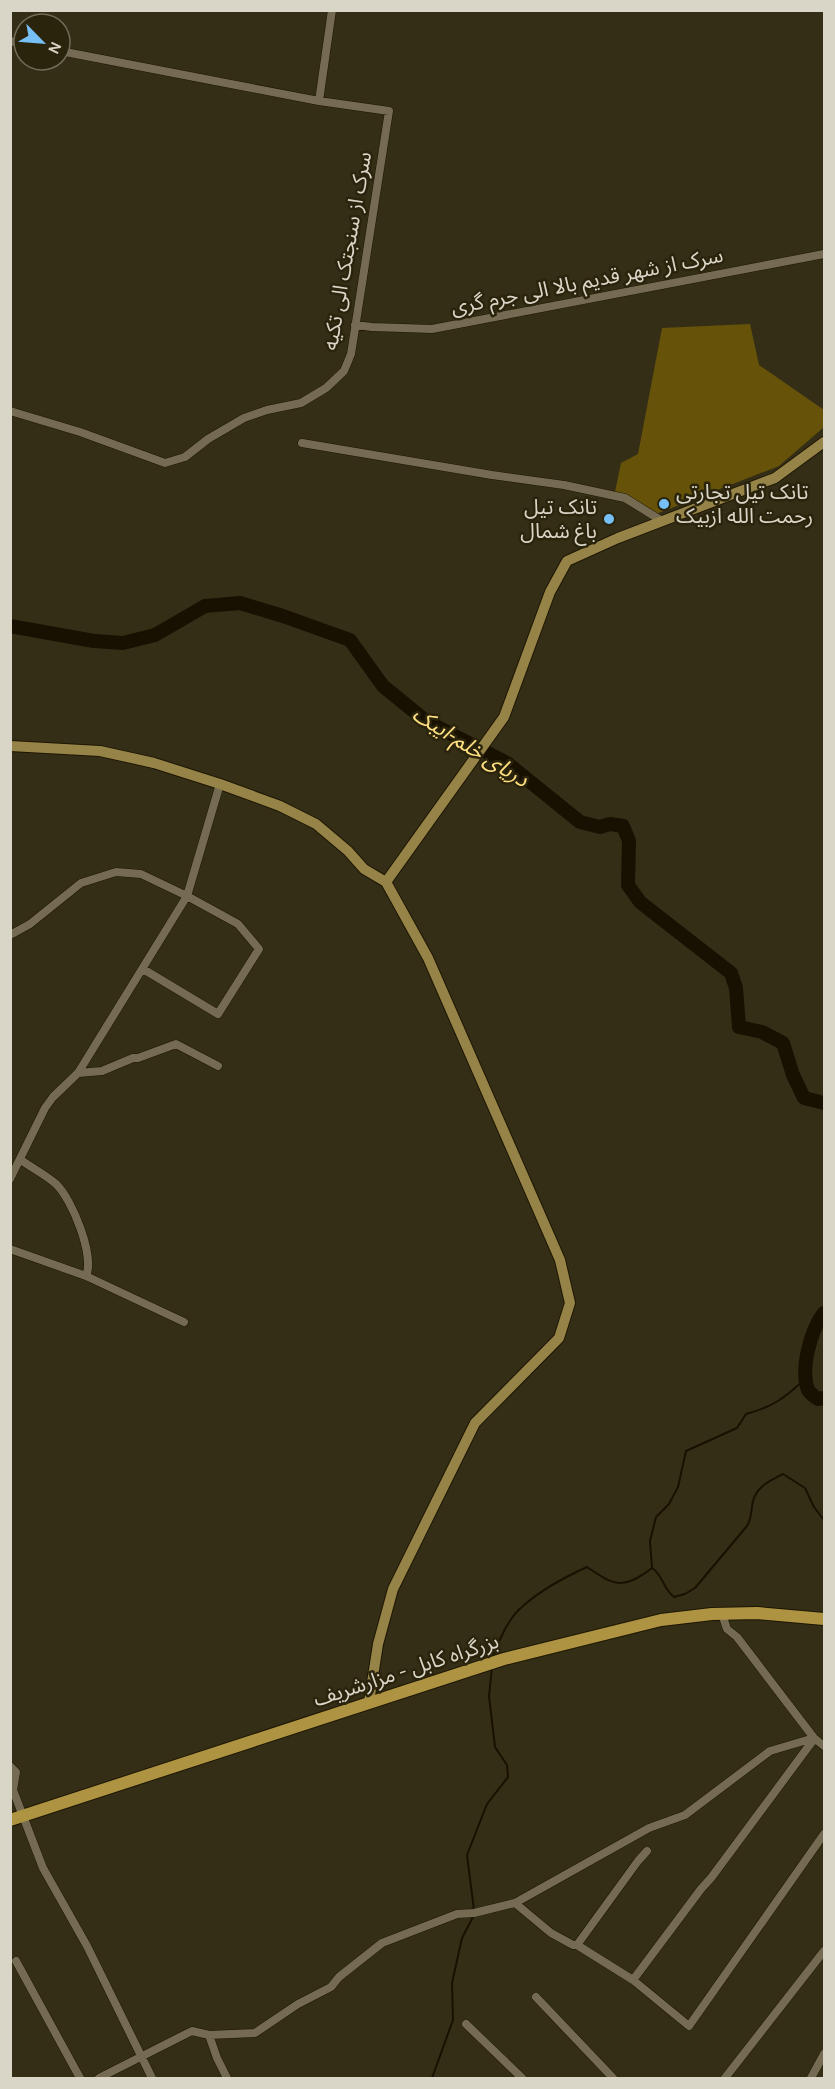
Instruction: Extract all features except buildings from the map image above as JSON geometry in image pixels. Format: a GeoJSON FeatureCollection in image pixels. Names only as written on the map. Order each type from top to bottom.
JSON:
{"type":"FeatureCollection","features":[{"type":"Feature","properties":{"kind":"highway","name":"بزرگراه کابل - مزارشریف"},"geometry":{"type":"LineString","coordinates":[[10,1820],[504,1659],[661,1620],[757,1613],[825,1619]]}},
{"type":"Feature","properties":{"kind":"main road"},"geometry":{"type":"LineString","coordinates":[[386,882],[504,717],[550,592],[567,561],[618,538],[775,478],[825,442]]}},
{"type":"Feature","properties":{"kind":"main road"},"geometry":{"type":"LineString","coordinates":[[10,746],[100,751],[220,784],[280,806],[316,824],[348,851],[364,869],[386,882],[428,958],[560,1260],[570,1303],[559,1338],[475,1423],[393,1589],[378,1644],[369,1702]]}},
{"type":"Feature","properties":{"kind":"street"},"geometry":{"type":"LineString","coordinates":[[72,53],[319,101],[332,10]]}},
{"type":"Feature","properties":{"kind":"street","name":"سرک از سنجتک الی تکیه"},"geometry":{"type":"LineString","coordinates":[[10,411],[91,436],[165,463],[185,457],[208,439],[244,418],[301,402],[326,388],[344,371],[351,354],[389,111],[319,101]]}},
{"type":"Feature","properties":{"kind":"street","name":"سرک از شهر قدیم بالا الی جرم گری"},"geometry":{"type":"LineString","coordinates":[[355,325],[432,328],[825,254]]}},
{"type":"Feature","properties":{"kind":"street"},"geometry":{"type":"LineString","coordinates":[[302,442],[492,476],[564,485],[625,498],[662,521]]}},
{"type":"Feature","properties":{"kind":"street"},"geometry":{"type":"LineString","coordinates":[[10,1179],[45,1108],[78,1073],[186,896],[220,784]]}},
{"type":"Feature","properties":{"kind":"street"},"geometry":{"type":"LineString","coordinates":[[10,935],[30,924],[81,883],[116,872],[141,874],[186,896],[237,924],[259,949],[218,1014],[143,969]]}},
{"type":"Feature","properties":{"kind":"street"},"geometry":{"type":"LineString","coordinates":[[78,1073],[102,1071],[176,1044],[218,1066]]}},
{"type":"Feature","properties":{"kind":"street"},"geometry":{"type":"LineString","coordinates":[[21,1160],[57,1185],[75,1214],[85,1243],[89,1269],[86,1276]]}},
{"type":"Feature","properties":{"kind":"street"},"geometry":{"type":"LineString","coordinates":[[10,1249],[86,1276],[184,1322]]}},
{"type":"Feature","properties":{"kind":"street"},"geometry":{"type":"LineString","coordinates":[[722,1614],[727,1629],[737,1637],[814,1738],[825,1746]]}},
{"type":"Feature","properties":{"kind":"street"},"geometry":{"type":"LineString","coordinates":[[99,2079],[192,2031],[209,2035],[255,2033],[298,2004],[331,1987],[339,1977],[382,1943],[457,1914],[474,1913],[515,1903],[649,1828],[685,1815],[770,1751],[814,1738]]}},
{"type":"Feature","properties":{"kind":"street"},"geometry":{"type":"LineString","coordinates":[[633,1980],[814,1738]]}},
{"type":"Feature","properties":{"kind":"street"},"geometry":{"type":"LineString","coordinates":[[10,1766],[16,1772],[13,1790],[43,1868],[87,1946],[152,2079]]}},
{"type":"Feature","properties":{"kind":"street"},"geometry":{"type":"LineString","coordinates":[[515,1903],[551,1933],[576,1945],[633,1980],[689,2026],[825,1834]]}},
{"type":"Feature","properties":{"kind":"street"},"geometry":{"type":"LineString","coordinates":[[576,1945],[647,1851]]}},
{"type":"Feature","properties":{"kind":"street"},"geometry":{"type":"LineString","coordinates":[[725,2079],[825,1951]]}},
{"type":"Feature","properties":{"kind":"street"},"geometry":{"type":"LineString","coordinates":[[16,1961],[80,2079]]}},
{"type":"Feature","properties":{"kind":"street"},"geometry":{"type":"LineString","coordinates":[[536,1997],[613,2079]]}},
{"type":"Feature","properties":{"kind":"street"},"geometry":{"type":"LineString","coordinates":[[466,2024],[522,2079]]}},
{"type":"Feature","properties":{"kind":"street"},"geometry":{"type":"LineString","coordinates":[[209,2035],[227,2079]]}},
{"type":"Feature","properties":{"kind":"street"},"geometry":{"type":"LineString","coordinates":[[811,2079],[825,2054]]}},
{"type":"Feature","properties":{"kind":"shaded area"},"geometry":{"type":"Polygon","coordinates":[[[750,324],[759,365],[824,410],[824,427],[779,466],[651,516],[615,492],[621,463],[638,454],[662,328],[750,324]]]}},
{"type":"Feature","properties":{"kind":"waterway","name":"دریای خلم-ایبک"},"geometry":{"type":"LineString","coordinates":[[10,626],[94,641],[123,643],[155,635],[205,606],[240,603],[350,640],[383,686],[426,721],[507,763],[580,822],[600,827],[610,824],[623,826],[629,841],[628,885],[640,902],[731,973],[736,988],[739,1027],[762,1032],[783,1043],[793,1075],[804,1098],[824,1103]]}},
{"type":"Feature","properties":{"kind":"waterway","name":"دریای خلم-ایبک"},"geometry":{"type":"LineString","coordinates":[[824,1313],[811,1339],[805,1371],[808,1390],[818,1399],[824,1398]]}},
{"type":"Feature","properties":{"kind":"waterway"},"geometry":{"type":"LineString","coordinates":[[493,1658],[513,1616],[538,1595],[562,1580],[587,1567],[619,1583],[634,1580],[652,1568],[650,1541],[656,1517],[669,1504],[678,1487],[686,1451],[737,1428],[746,1414],[779,1400],[806,1378]]}},
{"type":"Feature","properties":{"kind":"waterway"},"geometry":{"type":"LineString","coordinates":[[652,1568],[659,1574],[667,1590],[674,1597],[695,1588],[747,1526],[758,1491],[765,1484],[783,1474],[805,1488],[814,1507],[824,1520]]}},
{"type":"Feature","properties":{"kind":"waterway"},"geometry":{"type":"LineString","coordinates":[[474,1910],[467,1855],[487,1804],[508,1777],[507,1765],[495,1747],[489,1696],[492,1667]]}},
{"type":"Feature","properties":{"kind":"waterway"},"geometry":{"type":"LineString","coordinates":[[432,2078],[453,2020],[452,1983],[462,1938],[474,1915]]}},
{"type":"Feature","properties":{"kind":"place","name":"تانک تیل تجارتی رحمت الله ازبیک"},"geometry":{"type":"Point","coordinates":[664,504]}},
{"type":"Feature","properties":{"kind":"place","name":"تانک تیل باغ شمال"},"geometry":{"type":"Point","coordinates":[609,519]}}]}
